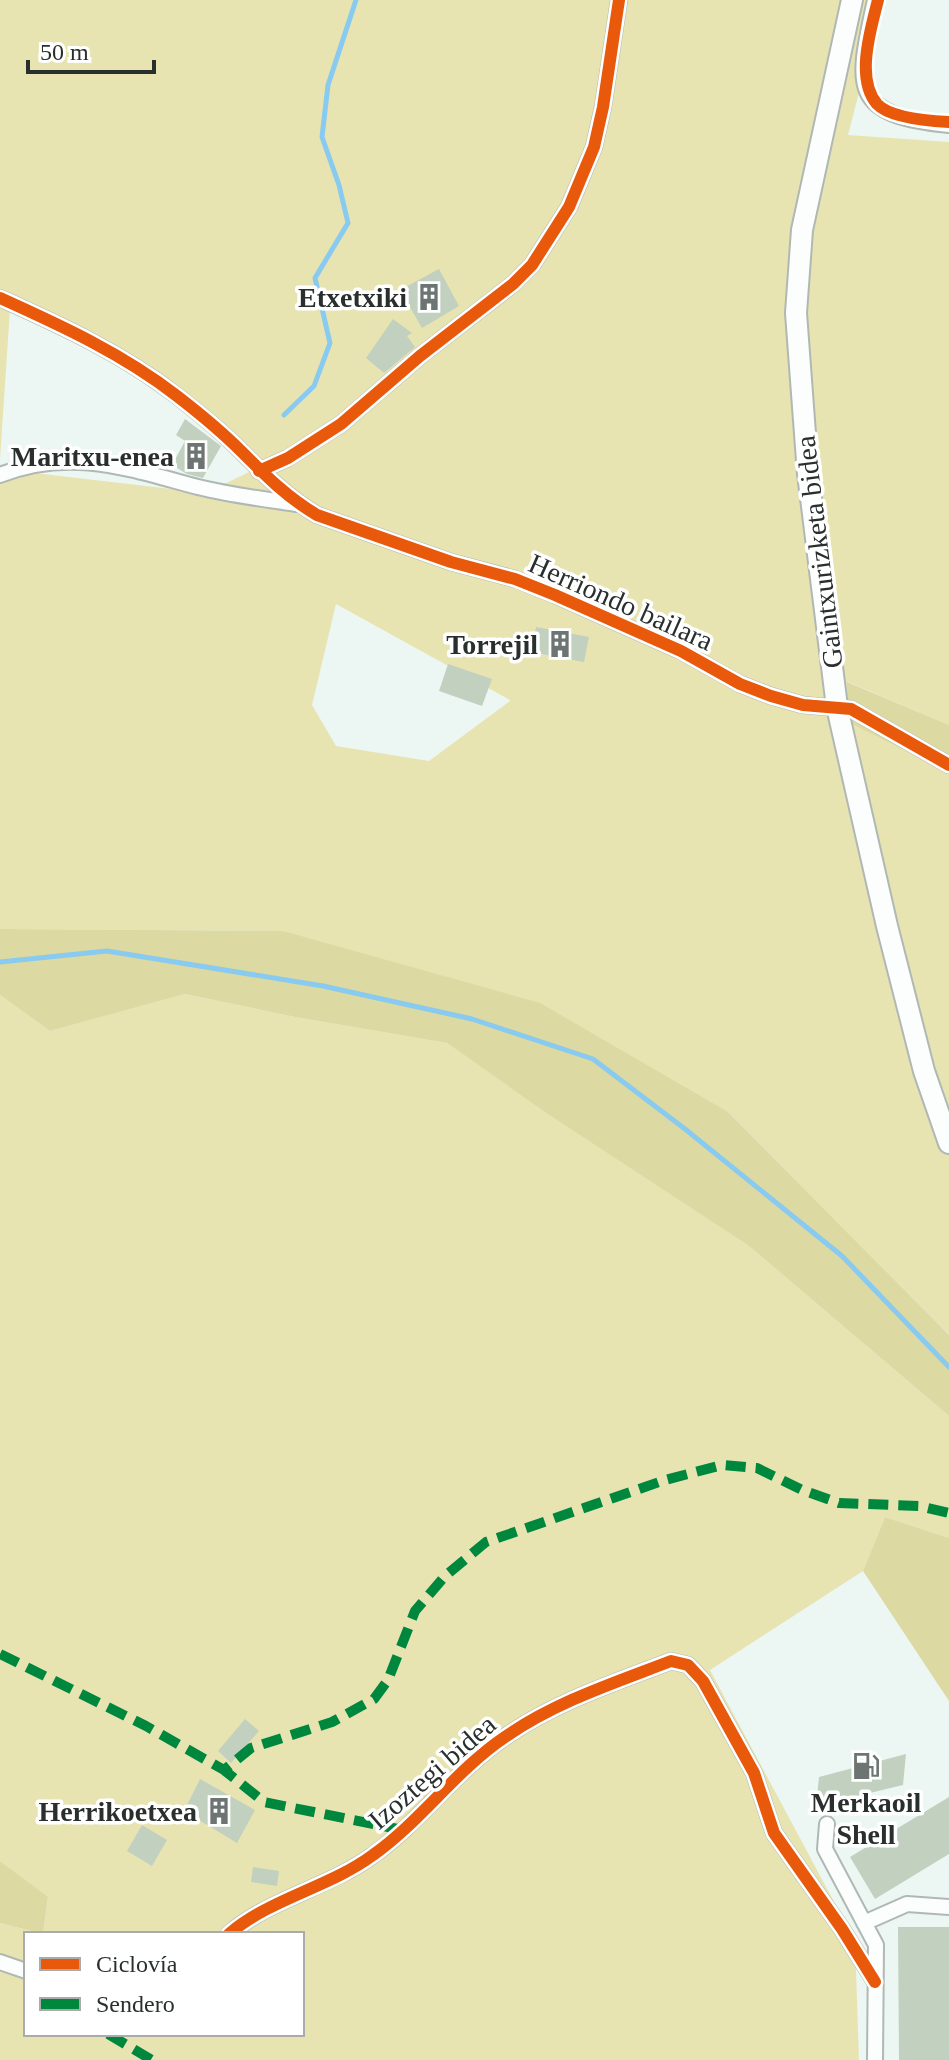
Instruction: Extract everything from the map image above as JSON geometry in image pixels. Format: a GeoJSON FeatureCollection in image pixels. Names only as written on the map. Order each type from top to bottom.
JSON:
{"type":"FeatureCollection","features":[{"type":"Feature","properties":{"kind":"main road","name":"Gaintxurizketa bidea"},"geometry":{"type":"LineString","coordinates":[[852,0],[802,230],[796,313],[808,474],[837,707],[890,941],[924,1071],[949,1143]]}},
{"type":"Feature","properties":{"kind":"street"},"geometry":{"type":"LineString","coordinates":[[259,471],[300,451],[341,424],[420,356],[513,284],[532,265],[569,207],[594,147],[619,0]]}},
{"type":"Feature","properties":{"kind":"street"},"geometry":{"type":"LineString","coordinates":[[875,0],[863,56],[866,91],[876,106],[888,114],[949,125]]}},
{"type":"Feature","properties":{"kind":"street","name":"Herriondo bailara"},"geometry":{"type":"LineString","coordinates":[[0,298],[117,355],[186,403],[242,451],[259,471],[317,515],[451,562],[515,579],[681,651],[740,684],[771,696],[803,705],[851,709],[949,765]]}},
{"type":"Feature","properties":{"kind":"street"},"geometry":{"type":"LineString","coordinates":[[0,475],[23,466],[92,461],[133,468],[202,487],[300,505]]}},
{"type":"Feature","properties":{"kind":"street","name":"Izoztegi bidea"},"geometry":{"type":"LineString","coordinates":[[231,1932],[273,1908],[341,1876],[375,1855],[481,1757],[524,1725],[568,1701],[671,1661],[688,1665],[703,1681],[754,1773],[774,1833],[842,1929],[875,1982]]}},
{"type":"Feature","properties":{"kind":"street"},"geometry":{"type":"LineString","coordinates":[[827,1824],[825,1849],[876,1945],[875,2060]]}},
{"type":"Feature","properties":{"kind":"street"},"geometry":{"type":"LineString","coordinates":[[864,1923],[907,1904],[949,1907]]}},
{"type":"Feature","properties":{"kind":"street"},"geometry":{"type":"LineString","coordinates":[[0,1962],[24,1970]]}},
{"type":"Feature","properties":{"kind":"shaded area"},"geometry":{"type":"Polygon","coordinates":[[[0,0],[883,0],[848,135],[949,142],[949,725],[848,682],[848,721],[949,772],[949,1335],[728,1112],[283,931],[0,929],[0,469],[206,493],[249,472],[154,378],[10,309],[0,459],[0,0]],[[336,604],[312,705],[336,746],[429,761],[510,700],[336,604]]]}},
{"type":"Feature","properties":{"kind":"shaded area"},"geometry":{"type":"Polygon","coordinates":[[[847,682],[949,725],[949,772],[848,722],[847,682]]]}},
{"type":"Feature","properties":{"kind":"shaded area"},"geometry":{"type":"Polygon","coordinates":[[[0,929],[283,931],[540,1003],[728,1112],[949,1335],[949,1416],[749,1246],[545,1112],[447,1043],[185,994],[50,1031],[0,995],[0,929]]]}},
{"type":"Feature","properties":{"kind":"shaded area"},"geometry":{"type":"Polygon","coordinates":[[[185,994],[447,1043],[749,1246],[949,1416],[949,1538],[885,1517],[863,1571],[710,1670],[855,1941],[859,2060],[0,2060],[0,1923],[35,1932],[24,1932],[24,2036],[304,2036],[304,1932],[43,1932],[48,1898],[0,1861],[0,995],[50,1031],[185,994]]]}},
{"type":"Feature","properties":{"kind":"shaded area"},"geometry":{"type":"Polygon","coordinates":[[[885,1517],[949,1538],[949,1701],[863,1571],[885,1517]]]}},
{"type":"Feature","properties":{"kind":"shaded area"},"geometry":{"type":"Polygon","coordinates":[[[0,1861],[48,1897],[43,1932],[0,1923],[0,1861]]]}},
{"type":"Feature","properties":{"kind":"building","name":"Etxetxiki"},"geometry":{"type":"Polygon","coordinates":[[[439,269],[459,306],[422,328],[400,290],[439,269]]]}},
{"type":"Feature","properties":{"kind":"building"},"geometry":{"type":"Polygon","coordinates":[[[393,319],[412,333],[407,336],[415,347],[384,373],[366,358],[393,319]]]}},
{"type":"Feature","properties":{"kind":"building","name":"Maritxu-enea"},"geometry":{"type":"Polygon","coordinates":[[[185,419],[221,446],[203,478],[187,474],[172,465],[185,441],[176,435],[185,419]]]}},
{"type":"Feature","properties":{"kind":"building","name":"Torrejil"},"geometry":{"type":"Polygon","coordinates":[[[536,627],[589,637],[584,662],[532,652],[536,627]]]}},
{"type":"Feature","properties":{"kind":"building"},"geometry":{"type":"Polygon","coordinates":[[[448,664],[492,679],[482,706],[439,691],[448,664]]]}},
{"type":"Feature","properties":{"kind":"building"},"geometry":{"type":"Polygon","coordinates":[[[245,1719],[259,1731],[231,1763],[218,1751],[245,1719]]]}},
{"type":"Feature","properties":{"kind":"building"},"geometry":{"type":"Polygon","coordinates":[[[906,1754],[903,1785],[816,1806],[819,1777],[906,1754]]]}},
{"type":"Feature","properties":{"kind":"building","name":"Herrikoetxea"},"geometry":{"type":"Polygon","coordinates":[[[200,1779],[255,1810],[237,1843],[184,1811],[200,1779]]]}},
{"type":"Feature","properties":{"kind":"building"},"geometry":{"type":"Polygon","coordinates":[[[949,1797],[949,1854],[875,1899],[850,1857],[949,1797]]]}},
{"type":"Feature","properties":{"kind":"building"},"geometry":{"type":"Polygon","coordinates":[[[142,1825],[167,1840],[152,1866],[127,1851],[142,1825]]]}},
{"type":"Feature","properties":{"kind":"building"},"geometry":{"type":"Polygon","coordinates":[[[253,1867],[279,1871],[277,1886],[251,1882],[253,1867]]]}},
{"type":"Feature","properties":{"kind":"building"},"geometry":{"type":"Polygon","coordinates":[[[898,1927],[949,1927],[949,2060],[899,2060],[898,1927]]]}},
{"type":"Feature","properties":{"kind":"waterway"},"geometry":{"type":"LineString","coordinates":[[284,415],[314,386],[330,343],[315,278],[348,223],[322,137],[328,85],[356,0]]}},
{"type":"Feature","properties":{"kind":"waterway"},"geometry":{"type":"LineString","coordinates":[[0,962],[107,951],[323,986],[472,1019],[593,1059],[842,1256],[949,1367]]}},
{"type":"Feature","properties":{"kind":"marked path"},"geometry":{"type":"LineString","coordinates":[[403,1830],[264,1802],[224,1770],[251,1748],[332,1722],[374,1699],[388,1680],[415,1611],[445,1576],[486,1542],[665,1480],[722,1465],[757,1468],[802,1490],[839,1503],[919,1506],[949,1513]]}},
{"type":"Feature","properties":{"kind":"marked path"},"geometry":{"type":"LineString","coordinates":[[0,1654],[146,1726],[224,1770]]}},
{"type":"Feature","properties":{"kind":"marked path"},"geometry":{"type":"LineString","coordinates":[[111,2036],[152,2060]]}},
{"type":"Feature","properties":{"kind":"cycle path"},"geometry":{"type":"LineString","coordinates":[[259,471],[288,458],[341,424],[420,356],[513,284],[532,265],[569,207],[594,147],[619,0]]}},
{"type":"Feature","properties":{"kind":"cycle path"},"geometry":{"type":"LineString","coordinates":[[878,0],[867,53],[870,94],[877,104],[891,113],[949,122]]}},
{"type":"Feature","properties":{"kind":"cycle path"},"geometry":{"type":"LineString","coordinates":[[0,298],[92,342],[156,381],[218,430],[287,494],[317,515],[451,562],[515,579],[681,651],[740,684],[771,696],[803,705],[851,709],[949,765]]}},
{"type":"Feature","properties":{"kind":"cycle path"},"geometry":{"type":"LineString","coordinates":[[232,1932],[262,1911],[338,1876],[373,1855],[407,1827],[487,1750],[524,1725],[585,1694],[671,1661],[688,1665],[703,1681],[754,1773],[774,1833],[842,1929],[875,1982]]}},
{"type":"Feature","properties":{"kind":"place","name":"Etxetxiki"},"geometry":{"type":"Point","coordinates":[429,297]}},
{"type":"Feature","properties":{"kind":"place","name":"Maritxu-enea"},"geometry":{"type":"Point","coordinates":[196,456]}},
{"type":"Feature","properties":{"kind":"place","name":"Torrejil"},"geometry":{"type":"Point","coordinates":[560,644]}},
{"type":"Feature","properties":{"kind":"place","name":"Merkaoil Shell"},"geometry":{"type":"Point","coordinates":[866,1766]}},
{"type":"Feature","properties":{"kind":"place","name":"Herrikoetxea"},"geometry":{"type":"Point","coordinates":[219,1811]}}]}
